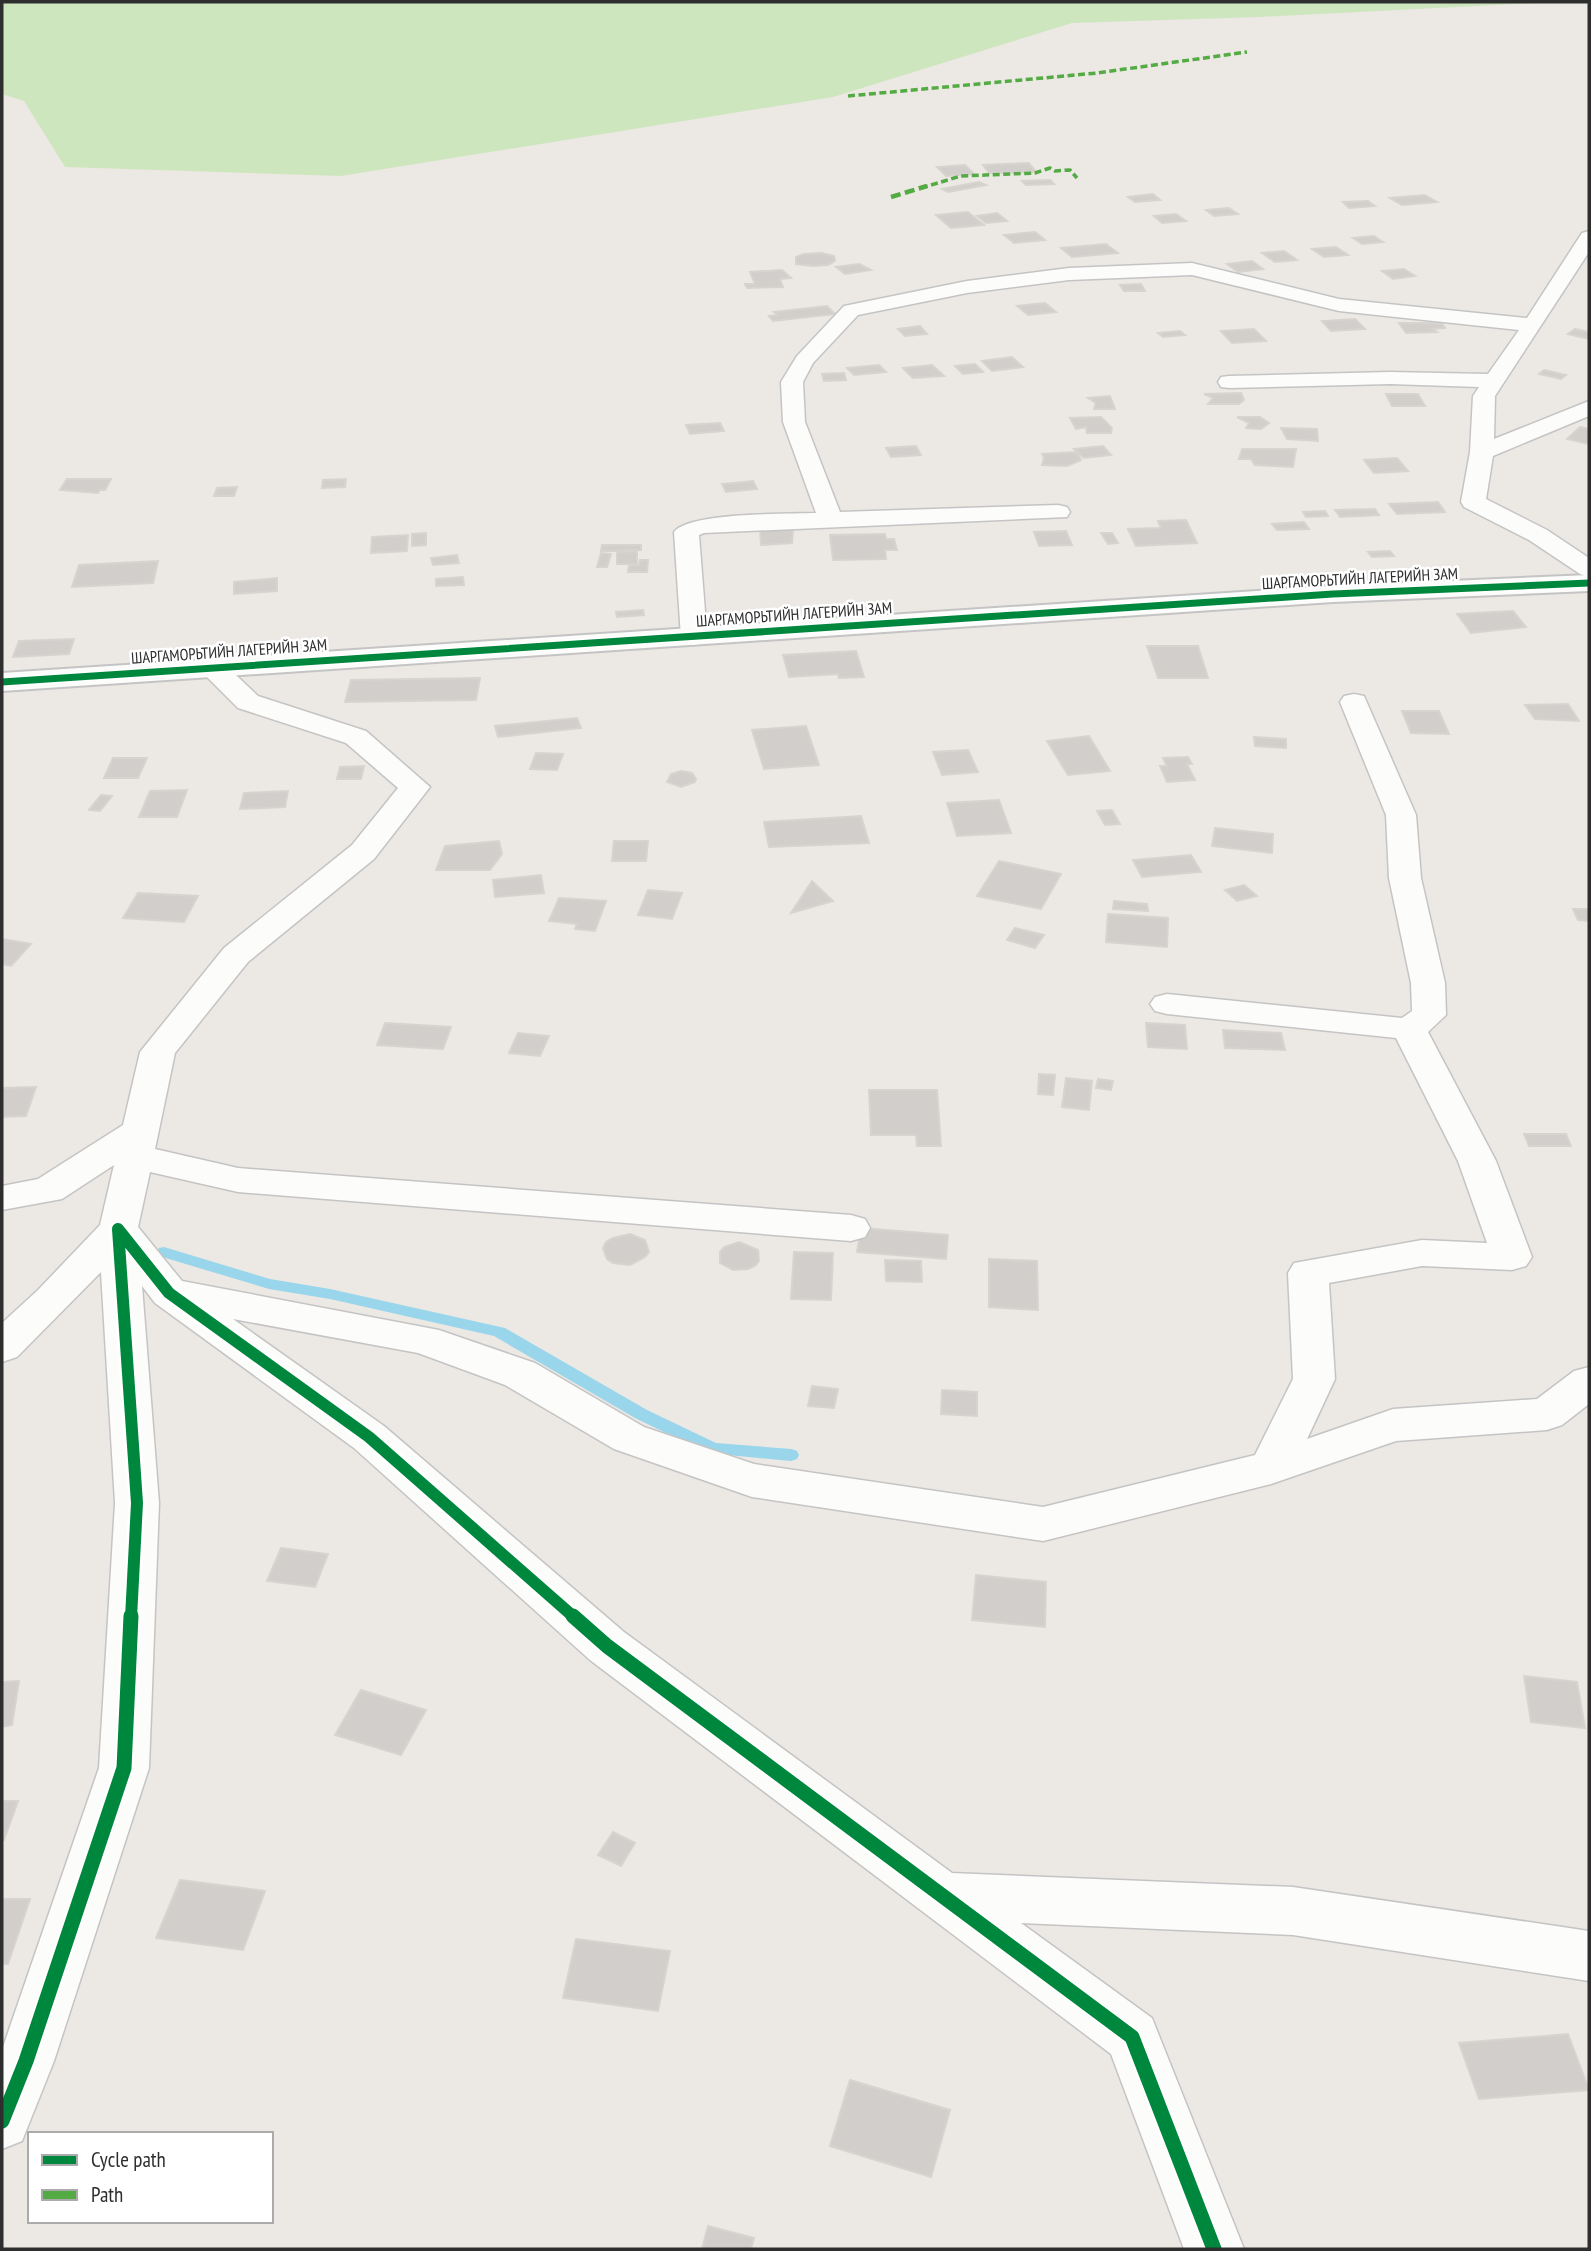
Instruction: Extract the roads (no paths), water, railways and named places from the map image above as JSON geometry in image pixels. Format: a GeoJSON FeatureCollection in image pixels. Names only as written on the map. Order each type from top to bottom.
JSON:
{"type":"FeatureCollection","features":[{"type":"Feature","properties":{"kind":"street"},"geometry":{"type":"LineString","coordinates":[[1588,240],[1484,396],[1482,452],[1473,502],[1538,535],[1589,569]]}},
{"type":"Feature","properties":{"kind":"street"},"geometry":{"type":"LineString","coordinates":[[830,517],[794,422],[792,382],[804,360],[851,310],[967,287],[1069,274],[1192,269],[1339,304],[1532,325]]}},
{"type":"Feature","properties":{"kind":"street"},"geometry":{"type":"LineString","coordinates":[[1229,383],[1390,378],[1494,381]]}},
{"type":"Feature","properties":{"kind":"street"},"geometry":{"type":"LineString","coordinates":[[1482,452],[1589,408]]}},
{"type":"Feature","properties":{"kind":"street"},"geometry":{"type":"LineString","coordinates":[[694,636],[685,532],[699,526],[830,517],[914,518],[1058,512]]}},
{"type":"Feature","properties":{"kind":"street","name":"ШАРГАМОРЬТИЙН ЛАГЕРИЙН ЗАМ"},"geometry":{"type":"LineString","coordinates":[[2,682],[1334,594],[1589,583]]}},
{"type":"Feature","properties":{"kind":"street"},"geometry":{"type":"LineString","coordinates":[[2,2121],[26,2061],[124,1768],[137,1503],[118,1229],[158,1052],[236,955],[363,852],[415,786],[356,737],[248,702],[212,668]]}},
{"type":"Feature","properties":{"kind":"street"},"geometry":{"type":"LineString","coordinates":[[1167,1004],[1409,1028],[1429,1016],[1428,983],[1405,878],[1401,815],[1354,702]]}},
{"type":"Feature","properties":{"kind":"street"},"geometry":{"type":"LineString","coordinates":[[1271,1468],[1314,1379],[1308,1273],[1422,1253],[1512,1257],[1477,1161],[1436,1086],[1409,1028]]}},
{"type":"Feature","properties":{"kind":"street"},"geometry":{"type":"LineString","coordinates":[[2,1198],[49,1190],[136,1144],[238,1180],[851,1228]]}},
{"type":"Feature","properties":{"kind":"street"},"geometry":{"type":"LineString","coordinates":[[118,1229],[169,1293],[369,1437],[607,1646],[1132,2037],[1214,2249]]}},
{"type":"Feature","properties":{"kind":"street"},"geometry":{"type":"LineString","coordinates":[[2,1347],[52,1300],[118,1229]]}},
{"type":"Feature","properties":{"kind":"street"},"geometry":{"type":"LineString","coordinates":[[169,1293],[424,1340],[520,1374],[629,1438],[752,1480],[1043,1524],[1271,1468],[1393,1425],[1548,1414],[1589,1382]]}},
{"type":"Feature","properties":{"kind":"street"},"geometry":{"type":"LineString","coordinates":[[943,1896],[1293,1911],[1589,1956]]}},
{"type":"Feature","properties":{"kind":"waterway"},"geometry":{"type":"LineString","coordinates":[[164,1252],[269,1284],[330,1294],[499,1332],[641,1414],[713,1449],[791,1455]]}}]}
